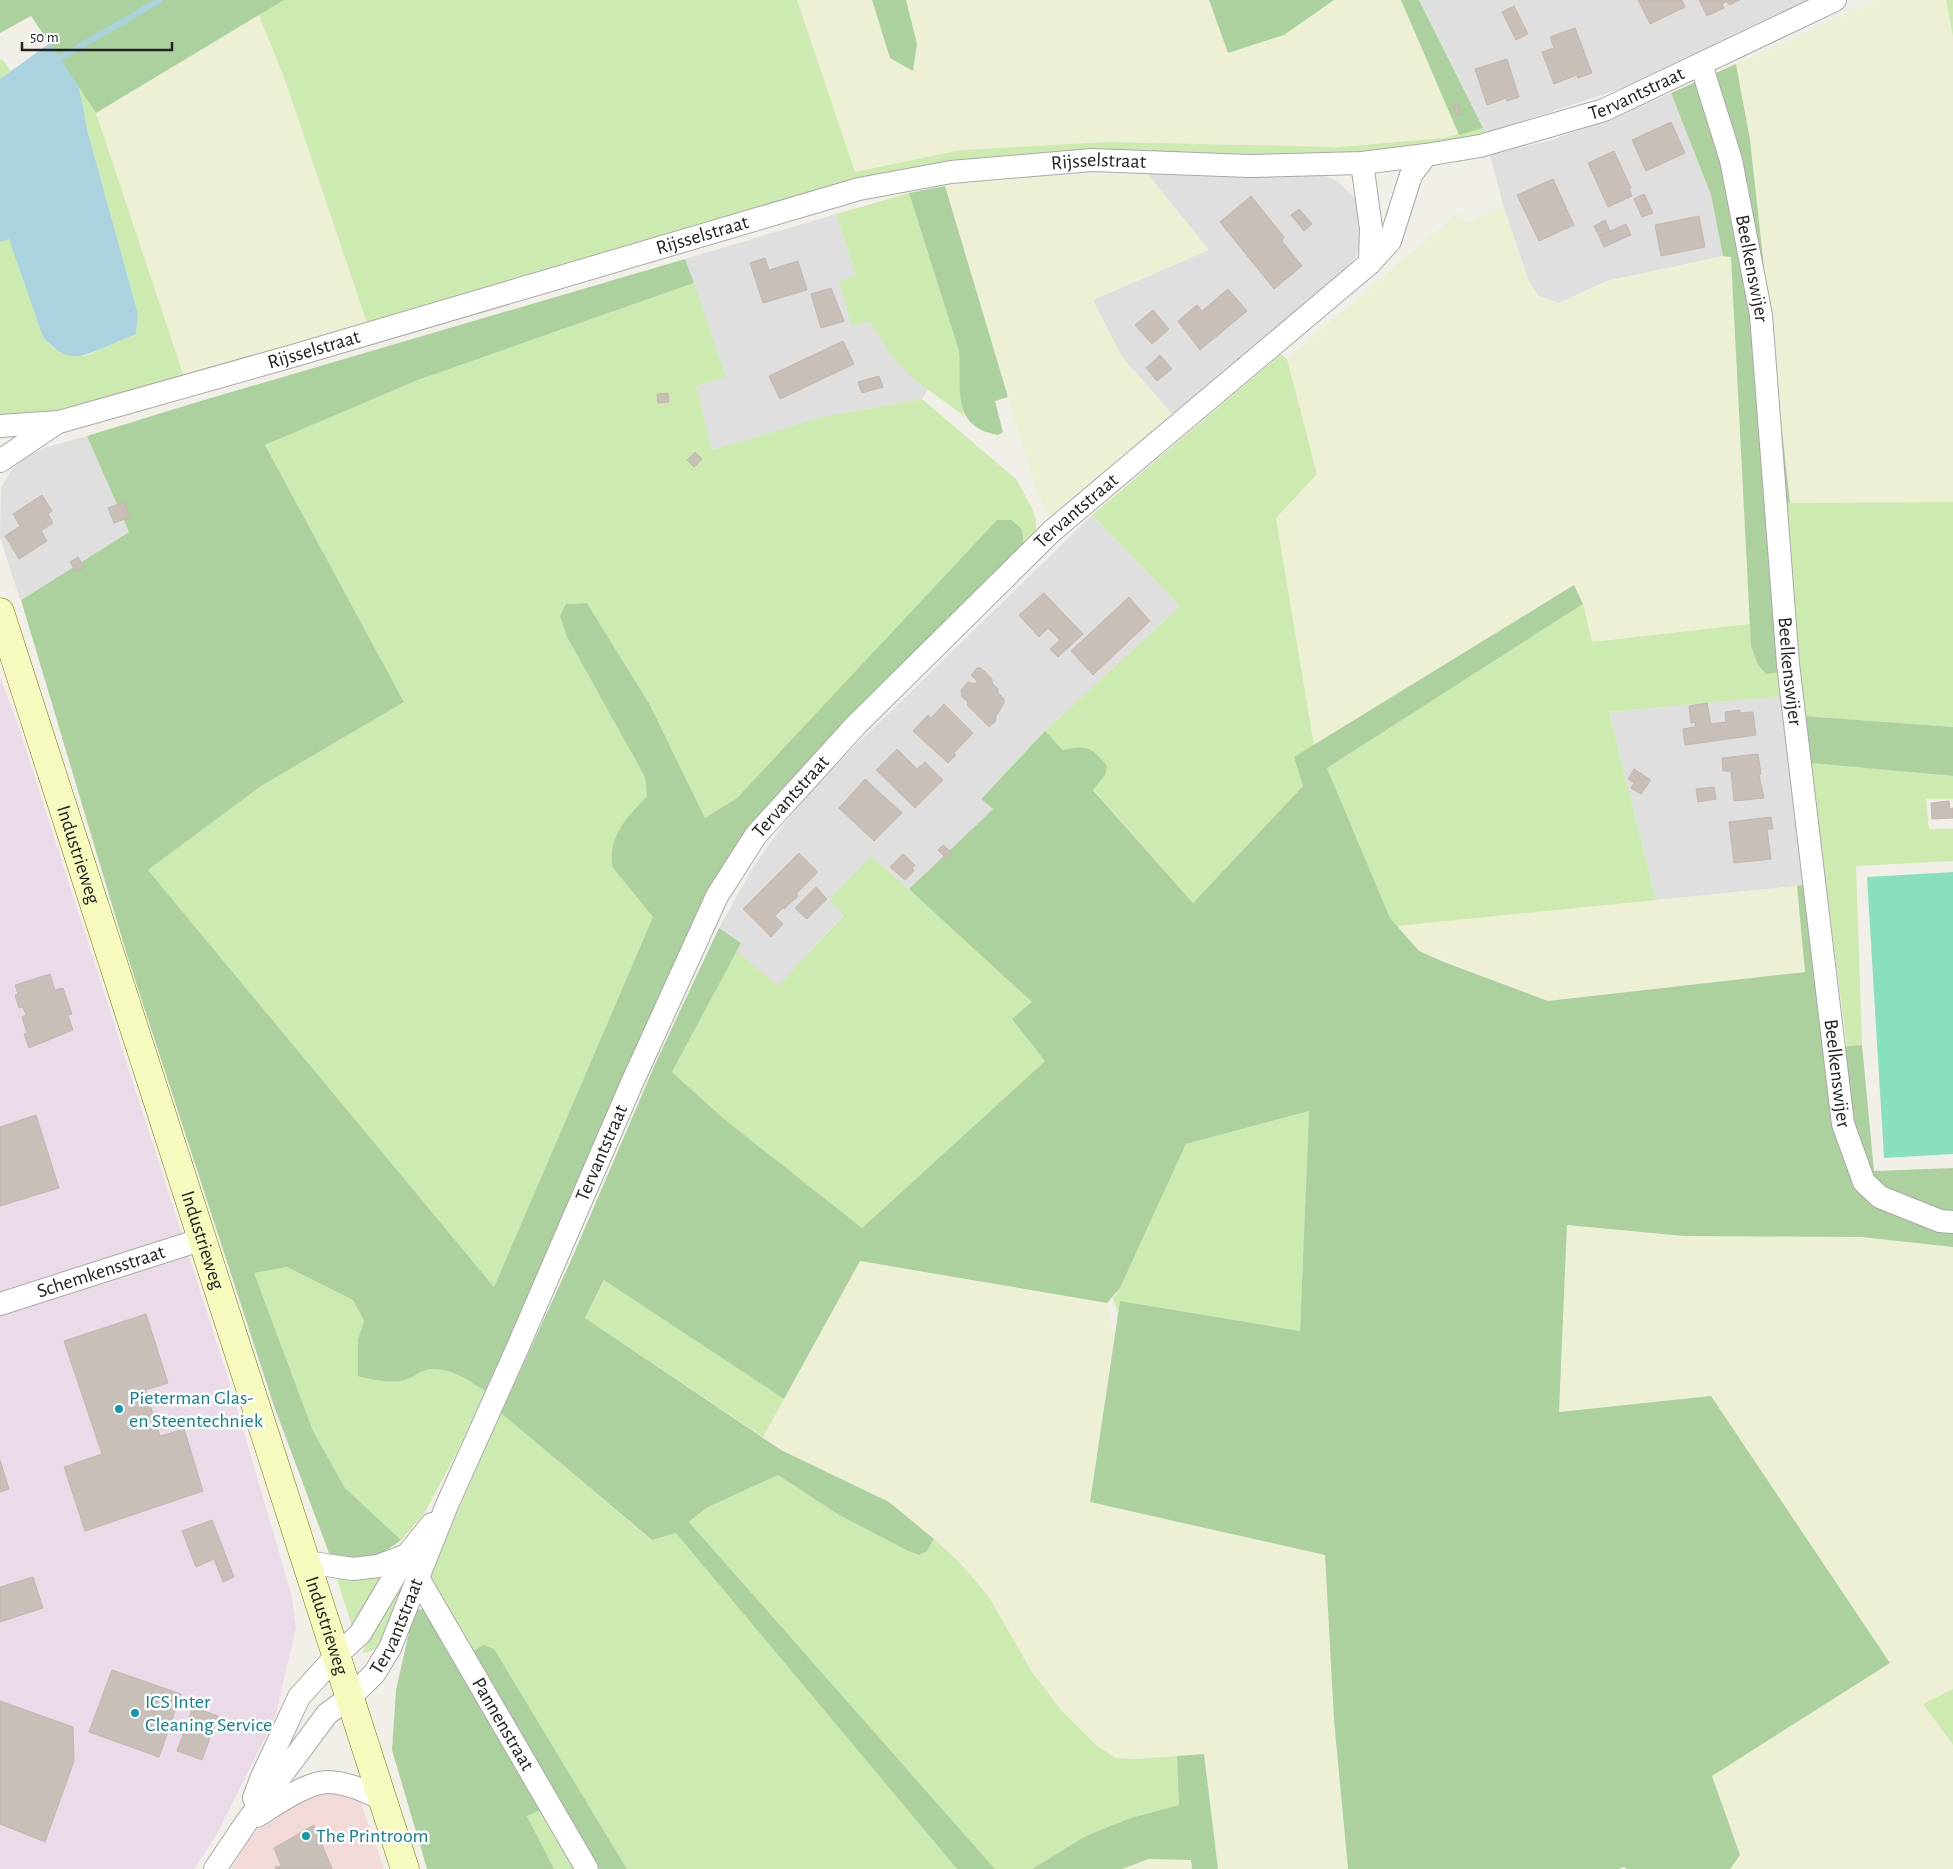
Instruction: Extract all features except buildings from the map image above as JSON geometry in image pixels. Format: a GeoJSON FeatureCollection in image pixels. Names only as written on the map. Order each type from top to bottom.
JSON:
{"type":"FeatureCollection","features":[{"type":"Feature","properties":{"kind":"main road","name":"Industrieweg"},"geometry":{"type":"LineString","coordinates":[[0,612],[405,1869]]}},
{"type":"Feature","properties":{"kind":"street","name":"Tervantstraat"},"geometry":{"type":"LineString","coordinates":[[1362,163],[1480,146],[1604,110],[1831,1]]}},
{"type":"Feature","properties":{"kind":"street","name":"Beelkenswijer"},"geometry":{"type":"LineString","coordinates":[[1701,64],[1731,160],[1761,315],[1788,664],[1843,1124],[1864,1182],[1880,1197],[1940,1222],[1953,1222]]}},
{"type":"Feature","properties":{"kind":"street","name":"Tervantstraat"},"geometry":{"type":"LineString","coordinates":[[215,1869],[246,1823],[326,1714],[350,1697],[374,1674],[390,1648],[447,1505],[631,1085],[717,896],[756,835],[857,724],[1052,531],[1370,263],[1390,240],[1411,175],[1426,155]]}},
{"type":"Feature","properties":{"kind":"street","name":"Rijsselstraat"},"geometry":{"type":"LineString","coordinates":[[0,426],[59,422],[296,355],[859,189],[951,172],[1092,160],[1248,166],[1362,163]]}},
{"type":"Feature","properties":{"kind":"street"},"geometry":{"type":"LineString","coordinates":[[1362,163],[1371,228],[1370,263]]}},
{"type":"Feature","properties":{"kind":"street","name":"Rijsselstraat"},"geometry":{"type":"LineString","coordinates":[[0,461],[59,422]]}},
{"type":"Feature","properties":{"kind":"street","name":"Schemkensstraat"},"geometry":{"type":"LineString","coordinates":[[0,1304],[202,1239]]}},
{"type":"Feature","properties":{"kind":"street","name":"Tervantstraat"},"geometry":{"type":"LineString","coordinates":[[246,1823],[261,1779],[299,1697],[337,1655],[360,1634],[407,1555],[447,1505]]}},
{"type":"Feature","properties":{"kind":"street","name":"Tervantstraat"},"geometry":{"type":"LineString","coordinates":[[306,1562],[353,1569],[378,1566],[407,1555]]}},
{"type":"Feature","properties":{"kind":"street","name":"Pannenstraat"},"geometry":{"type":"LineString","coordinates":[[418,1578],[587,1869]]}},
{"type":"Feature","properties":{"kind":"street","name":"Tervantstraat"},"geometry":{"type":"LineString","coordinates":[[246,1823],[297,1791],[326,1782],[354,1787],[382,1799]]}},
{"type":"Feature","properties":{"kind":"shaded area"},"geometry":{"type":"Polygon","coordinates":[[[1419,0],[1807,0],[1801,6],[1640,82],[1485,134],[1419,0]]]}},
{"type":"Feature","properties":{"kind":"shaded area"},"geometry":{"type":"Polygon","coordinates":[[[1671,93],[1711,195],[1723,256],[1607,281],[1559,303],[1538,296],[1528,279],[1503,205],[1490,155],[1552,140],[1671,93]]]}},
{"type":"Feature","properties":{"kind":"shaded area"},"geometry":{"type":"Polygon","coordinates":[[[1147,173],[1324,175],[1337,181],[1359,202],[1363,240],[1354,260],[1320,292],[1172,414],[1122,357],[1093,300],[1208,250],[1147,173]]]}},
{"type":"Feature","properties":{"kind":"shaded area"},"geometry":{"type":"Polygon","coordinates":[[[836,214],[856,275],[853,325],[869,320],[893,358],[928,389],[922,399],[822,417],[712,450],[696,386],[726,377],[685,259],[836,214]]]}},
{"type":"Feature","properties":{"kind":"shaded area"},"geometry":{"type":"Polygon","coordinates":[[[87,436],[129,532],[20,600],[0,537],[1,488],[12,469],[25,457],[47,447],[87,436]]]}},
{"type":"Feature","properties":{"kind":"shaded area"},"geometry":{"type":"Polygon","coordinates":[[[1092,515],[1180,606],[1045,731],[981,798],[993,809],[909,889],[872,857],[830,900],[844,914],[778,987],[736,951],[741,943],[719,928],[755,864],[807,793],[1092,515]]]}},
{"type":"Feature","properties":{"kind":"shaded area"},"geometry":{"type":"Polygon","coordinates":[[[0,677],[18,725],[229,1381],[292,1597],[296,1628],[275,1718],[217,1834],[194,1869],[0,1869],[0,677]]]}},
{"type":"Feature","properties":{"kind":"shaded area"},"geometry":{"type":"Polygon","coordinates":[[[1784,696],[1813,883],[1656,900],[1609,712],[1784,696]]]}},
{"type":"Feature","properties":{"kind":"shaded area"},"geometry":{"type":"Polygon","coordinates":[[[331,1792],[356,1799],[361,1803],[384,1869],[231,1869],[251,1837],[268,1820],[309,1797],[331,1792]]]}},
{"type":"Feature","properties":{"kind":"green space"},"geometry":{"type":"Polygon","coordinates":[[[0,0],[284,0],[96,113],[31,16],[0,33],[0,0]]]}},
{"type":"Feature","properties":{"kind":"green space"},"geometry":{"type":"Polygon","coordinates":[[[284,0],[797,0],[855,172],[961,150],[1107,142],[1339,147],[1443,138],[1483,128],[1485,134],[1453,143],[1342,155],[1009,156],[367,323],[286,83],[259,15],[284,0]]]}},
{"type":"Feature","properties":{"kind":"green space"},"geometry":{"type":"Polygon","coordinates":[[[797,0],[872,0],[890,58],[913,71],[917,44],[906,0],[1209,0],[1228,53],[1320,9],[1334,0],[1401,0],[1459,135],[1339,147],[1107,142],[961,150],[855,172],[797,0]]]}},
{"type":"Feature","properties":{"kind":"green space"},"geometry":{"type":"Polygon","coordinates":[[[872,0],[906,0],[917,44],[913,71],[890,58],[872,0]]]}},
{"type":"Feature","properties":{"kind":"green space"},"geometry":{"type":"Polygon","coordinates":[[[1209,0],[1334,0],[1284,35],[1228,53],[1209,0]]]}},
{"type":"Feature","properties":{"kind":"green space"},"geometry":{"type":"Polygon","coordinates":[[[1401,0],[1419,0],[1483,128],[1459,135],[1401,0]]]}},
{"type":"Feature","properties":{"kind":"green space"},"geometry":{"type":"Polygon","coordinates":[[[1877,0],[1946,0],[1953,37],[1953,502],[1790,503],[1750,140],[1736,64],[1877,0]]]}},
{"type":"Feature","properties":{"kind":"green space"},"geometry":{"type":"Polygon","coordinates":[[[1946,0],[1953,0],[1953,37],[1946,0]]]}},
{"type":"Feature","properties":{"kind":"green space"},"geometry":{"type":"Polygon","coordinates":[[[259,15],[286,83],[367,323],[184,377],[96,113],[259,15]]]}},
{"type":"Feature","properties":{"kind":"green space"},"geometry":{"type":"Polygon","coordinates":[[[2,59],[11,71],[0,79],[0,60],[2,59]]]}},
{"type":"Feature","properties":{"kind":"green space"},"geometry":{"type":"Polygon","coordinates":[[[1736,64],[1750,140],[1790,503],[1764,504],[1781,672],[1766,674],[1758,665],[1751,646],[1731,257],[1723,256],[1711,195],[1671,93],[1736,64]]]}},
{"type":"Feature","properties":{"kind":"green space"},"geometry":{"type":"Polygon","coordinates":[[[79,87],[96,113],[184,377],[90,405],[0,421],[0,242],[9,238],[43,337],[53,348],[85,356],[136,334],[138,314],[88,133],[79,87]]]}},
{"type":"Feature","properties":{"kind":"green space"},"geometry":{"type":"Polygon","coordinates":[[[1147,173],[1209,250],[1093,300],[1122,357],[1172,414],[1056,517],[1047,514],[1036,490],[945,186],[1010,177],[1147,173]]]}},
{"type":"Feature","properties":{"kind":"green space"},"geometry":{"type":"Polygon","coordinates":[[[945,186],[1008,397],[995,401],[1003,432],[998,435],[983,431],[972,424],[965,415],[960,392],[959,351],[909,193],[945,186]]]}},
{"type":"Feature","properties":{"kind":"green space"},"geometry":{"type":"Polygon","coordinates":[[[909,193],[959,351],[964,416],[915,380],[893,358],[869,321],[852,326],[839,282],[856,275],[836,214],[909,193]]]}},
{"type":"Feature","properties":{"kind":"green space"},"geometry":{"type":"Polygon","coordinates":[[[1503,205],[1528,279],[1538,296],[1559,303],[1607,281],[1723,256],[1731,256],[1750,624],[1592,642],[1583,604],[1574,585],[1314,745],[1276,518],[1317,474],[1287,359],[1458,213],[1466,223],[1503,205]]]}},
{"type":"Feature","properties":{"kind":"green space"},"geometry":{"type":"Polygon","coordinates":[[[685,259],[694,283],[418,380],[265,445],[404,702],[261,786],[148,870],[494,1287],[653,917],[613,868],[612,858],[613,847],[620,828],[647,797],[645,777],[567,637],[560,616],[566,604],[587,603],[650,705],[705,818],[737,798],[997,520],[1012,520],[1022,529],[1024,546],[752,824],[723,866],[485,1391],[456,1374],[436,1369],[424,1370],[408,1379],[397,1381],[376,1380],[358,1376],[358,1339],[364,1321],[353,1300],[287,1267],[254,1273],[313,1431],[345,1488],[401,1540],[382,1553],[367,1560],[351,1560],[329,1553],[274,1406],[127,955],[21,600],[129,532],[87,436],[685,259]]]}},
{"type":"Feature","properties":{"kind":"green space"},"geometry":{"type":"Polygon","coordinates":[[[694,283],[726,377],[696,386],[712,450],[822,417],[922,399],[1016,479],[1031,506],[1036,520],[1036,533],[1024,546],[1022,528],[1012,520],[737,798],[705,818],[650,705],[587,603],[566,604],[567,637],[645,777],[647,797],[631,812],[613,868],[653,917],[494,1287],[148,870],[261,786],[404,702],[265,445],[418,380],[694,283]]]}},
{"type":"Feature","properties":{"kind":"green space"},"geometry":{"type":"Polygon","coordinates":[[[1281,354],[1287,359],[1317,474],[1276,518],[1314,745],[1295,757],[1303,786],[1193,903],[1093,789],[1105,775],[1095,753],[1081,747],[1063,750],[1045,731],[1180,606],[1092,515],[1281,354]]]}},
{"type":"Feature","properties":{"kind":"green space"},"geometry":{"type":"Polygon","coordinates":[[[1953,502],[1953,727],[1804,716],[1781,503],[1953,502]]]}},
{"type":"Feature","properties":{"kind":"green space"},"geometry":{"type":"Polygon","coordinates":[[[1574,585],[1583,604],[1327,768],[1390,918],[1419,951],[1548,1001],[1805,972],[1797,886],[1813,883],[1830,1048],[1862,1045],[1874,1171],[1953,1168],[1953,1247],[1861,1237],[1684,1236],[1567,1225],[1559,1412],[1711,1396],[1890,1663],[1712,1776],[1740,1855],[1730,1869],[1626,1869],[1625,1867],[1618,1869],[1348,1869],[1334,1720],[1325,1555],[1090,1502],[1120,1301],[1300,1331],[1309,1111],[1186,1144],[1120,1288],[1107,1303],[860,1261],[784,1399],[604,1280],[585,1318],[781,1450],[889,1502],[934,1539],[927,1551],[919,1555],[908,1551],[839,1515],[778,1475],[706,1508],[689,1522],[995,1869],[957,1869],[676,1533],[652,1540],[501,1413],[572,1258],[656,1062],[719,928],[741,943],[672,1072],[723,1118],[862,1228],[1045,1061],[1012,1019],[1032,1002],[909,889],[993,809],[981,799],[1045,731],[1063,750],[1084,747],[1093,751],[1102,760],[1107,766],[1105,775],[1093,790],[1193,903],[1303,786],[1294,757],[1574,585]]]}},
{"type":"Feature","properties":{"kind":"green space"},"geometry":{"type":"Polygon","coordinates":[[[1583,604],[1592,642],[1750,624],[1751,646],[1781,672],[1784,696],[1609,712],[1656,900],[1397,926],[1390,918],[1327,768],[1583,604]]]}},
{"type":"Feature","properties":{"kind":"green space"},"geometry":{"type":"Polygon","coordinates":[[[1804,716],[1953,727],[1953,776],[1810,763],[1804,716]]]}},
{"type":"Feature","properties":{"kind":"green space"},"geometry":{"type":"Polygon","coordinates":[[[1810,763],[1953,776],[1953,799],[1926,799],[1929,829],[1953,829],[1953,861],[1856,866],[1862,1045],[1847,1047],[1810,763]]]}},
{"type":"Feature","properties":{"kind":"green space"},"geometry":{"type":"Polygon","coordinates":[[[871,856],[950,925],[1033,1003],[1013,1019],[1045,1061],[862,1228],[723,1118],[672,1072],[736,951],[778,986],[844,915],[829,900],[871,856]]]}},
{"type":"Feature","properties":{"kind":"green space"},"geometry":{"type":"Polygon","coordinates":[[[1953,872],[1953,1154],[1884,1158],[1867,877],[1953,872]]]}},
{"type":"Feature","properties":{"kind":"green space"},"geometry":{"type":"Polygon","coordinates":[[[1797,886],[1806,972],[1548,1001],[1419,951],[1397,926],[1797,886]]]}},
{"type":"Feature","properties":{"kind":"green space"},"geometry":{"type":"Polygon","coordinates":[[[1309,1111],[1300,1331],[1120,1301],[1118,1313],[1113,1298],[1120,1288],[1186,1144],[1309,1111]]]}},
{"type":"Feature","properties":{"kind":"green space"},"geometry":{"type":"Polygon","coordinates":[[[1567,1225],[1684,1236],[1861,1237],[1953,1247],[1953,1689],[1923,1704],[1953,1745],[1953,1869],[1730,1869],[1740,1855],[1712,1776],[1890,1662],[1559,1412],[1567,1225]]]}},
{"type":"Feature","properties":{"kind":"green space"},"geometry":{"type":"Polygon","coordinates":[[[860,1261],[1107,1303],[1114,1337],[1090,1502],[1326,1555],[1334,1720],[1348,1869],[1218,1869],[1204,1754],[1136,1759],[1116,1758],[1097,1746],[1062,1711],[1032,1672],[989,1597],[961,1564],[934,1539],[889,1502],[782,1450],[763,1437],[860,1261]]]}},
{"type":"Feature","properties":{"kind":"green space"},"geometry":{"type":"Polygon","coordinates":[[[287,1267],[353,1300],[364,1321],[358,1339],[407,1380],[415,1373],[428,1369],[445,1370],[485,1391],[457,1452],[424,1514],[401,1540],[345,1488],[313,1431],[253,1273],[287,1267]]]}},
{"type":"Feature","properties":{"kind":"green space"},"geometry":{"type":"Polygon","coordinates":[[[605,1280],[784,1399],[763,1437],[585,1318],[605,1280]]]}},
{"type":"Feature","properties":{"kind":"green space"},"geometry":{"type":"Polygon","coordinates":[[[501,1413],[651,1540],[676,1532],[957,1869],[627,1869],[494,1650],[469,1654],[428,1579],[501,1413]]]}},
{"type":"Feature","properties":{"kind":"green space"},"geometry":{"type":"Polygon","coordinates":[[[778,1475],[839,1515],[908,1551],[919,1555],[931,1545],[934,1539],[961,1564],[989,1597],[1032,1672],[1062,1711],[1097,1746],[1116,1758],[1136,1759],[1177,1756],[1179,1805],[1131,1818],[1032,1869],[995,1869],[689,1522],[706,1508],[778,1475]]]}},
{"type":"Feature","properties":{"kind":"green space"},"geometry":{"type":"Polygon","coordinates":[[[412,1565],[381,1644],[374,1650],[362,1654],[368,1640],[412,1565]]]}},
{"type":"Feature","properties":{"kind":"green space"},"geometry":{"type":"Polygon","coordinates":[[[386,1569],[352,1626],[337,1579],[339,1576],[386,1569]]]}},
{"type":"Feature","properties":{"kind":"green space"},"geometry":{"type":"Polygon","coordinates":[[[424,1609],[457,1662],[483,1645],[494,1649],[627,1869],[573,1869],[541,1810],[527,1816],[554,1869],[427,1869],[392,1750],[396,1690],[414,1610],[424,1609]]]}},
{"type":"Feature","properties":{"kind":"green space"},"geometry":{"type":"Polygon","coordinates":[[[1953,1689],[1953,1745],[1923,1704],[1953,1689]]]}},
{"type":"Feature","properties":{"kind":"green space"},"geometry":{"type":"Polygon","coordinates":[[[1204,1754],[1218,1869],[1192,1869],[1191,1860],[1149,1859],[1122,1869],[1032,1869],[1086,1836],[1131,1818],[1179,1805],[1177,1756],[1204,1754]]]}},
{"type":"Feature","properties":{"kind":"green space"},"geometry":{"type":"Polygon","coordinates":[[[541,1810],[573,1869],[554,1869],[527,1816],[541,1810]]]}},
{"type":"Feature","properties":{"kind":"green space"},"geometry":{"type":"Polygon","coordinates":[[[1149,1859],[1191,1860],[1192,1869],[1122,1869],[1149,1859]]]}},
{"type":"Feature","properties":{"kind":"water"},"geometry":{"type":"Polygon","coordinates":[[[50,43],[79,87],[88,133],[138,314],[136,334],[93,352],[78,356],[71,356],[58,351],[43,337],[9,239],[0,242],[0,79],[50,43]]]}},
{"type":"Feature","properties":{"kind":"waterway"},"geometry":{"type":"LineString","coordinates":[[60,58],[160,0]]}},
{"type":"Feature","properties":{"kind":"place","name":"Pieterman Glas- en Steentechniek"},"geometry":{"type":"Point","coordinates":[119,1409]}},
{"type":"Feature","properties":{"kind":"place","name":"ICS Inter Cleaning Service"},"geometry":{"type":"Point","coordinates":[135,1713]}},
{"type":"Feature","properties":{"kind":"place","name":"The Printroom"},"geometry":{"type":"Point","coordinates":[306,1836]}}]}
